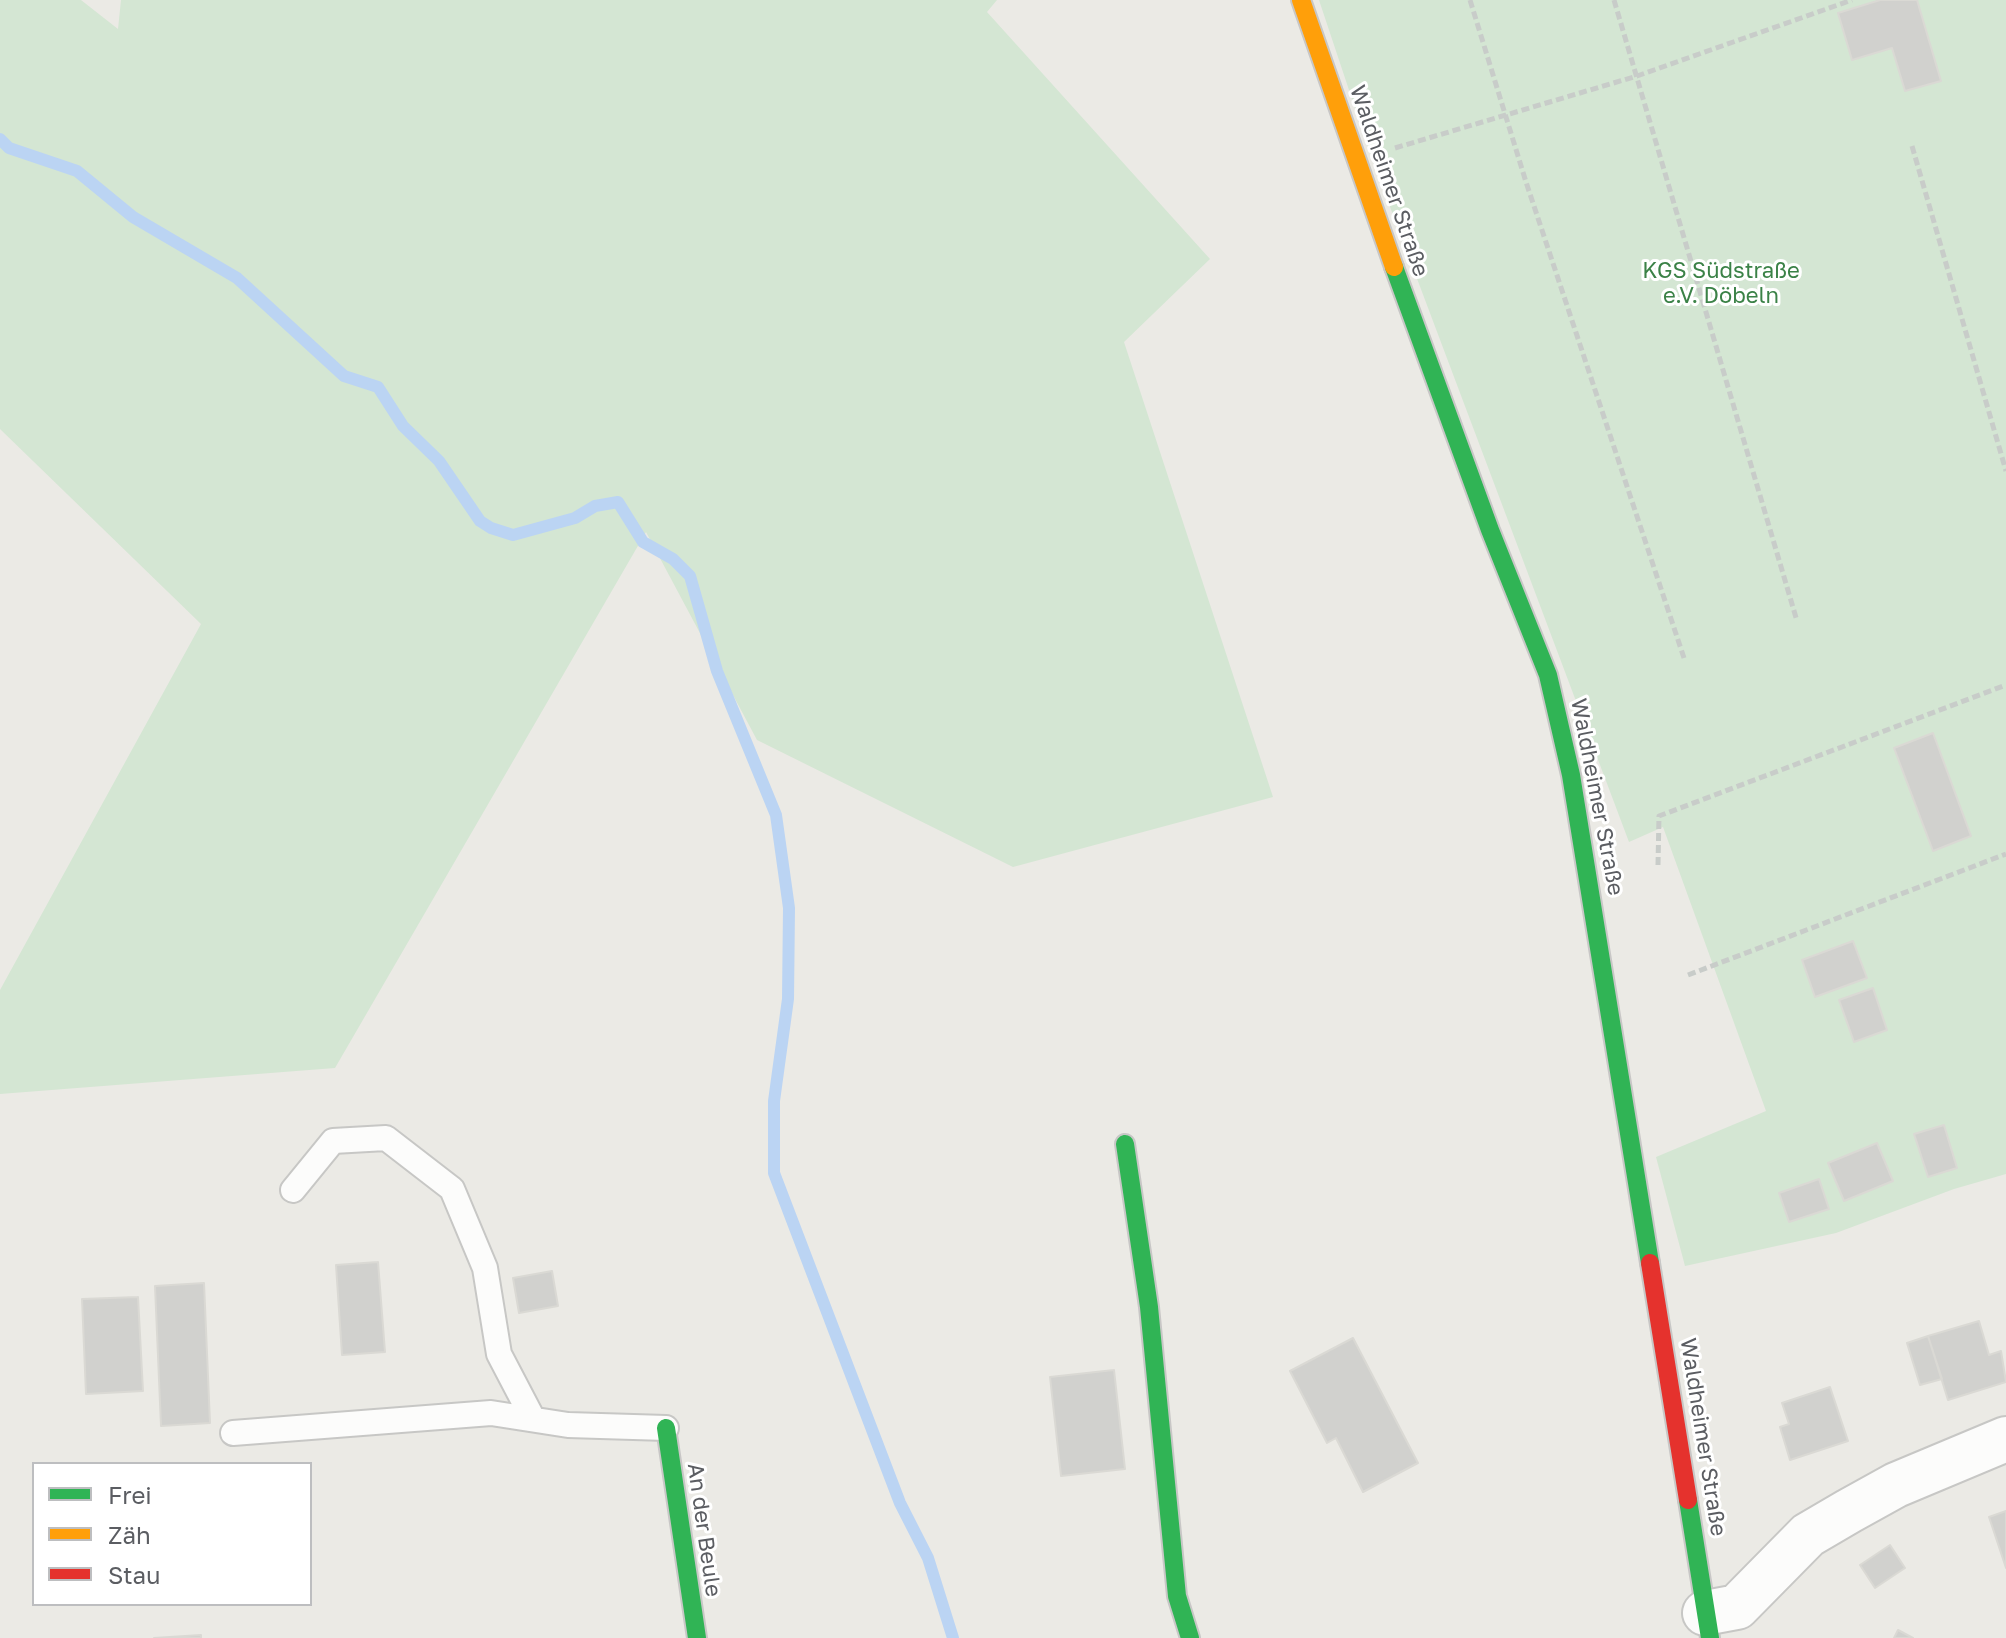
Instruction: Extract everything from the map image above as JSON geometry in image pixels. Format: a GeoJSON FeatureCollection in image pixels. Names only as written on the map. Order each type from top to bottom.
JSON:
{"type":"FeatureCollection","features":[{"type":"Feature","properties":{"kind":"street","name":"Waldheimer Straße"},"geometry":{"type":"LineString","coordinates":[[1301,0],[1490,530],[1548,675],[1581,833],[1708,1625]]}},
{"type":"Feature","properties":{"kind":"street"},"geometry":{"type":"LineString","coordinates":[[1125,1144],[1149,1307],[1177,1596],[1190,1638]]}},
{"type":"Feature","properties":{"kind":"street","name":"An der Beule"},"geometry":{"type":"LineString","coordinates":[[666,1428],[697,1638]]}},
{"type":"Feature","properties":{"kind":"street"},"geometry":{"type":"LineString","coordinates":[[1708,1625],[1737,1607],[1808,1535],[1896,1485],[2006,1439]]}},
{"type":"Feature","properties":{"kind":"lane"},"geometry":{"type":"LineString","coordinates":[[293,1190],[333,1141],[386,1138],[452,1189],[485,1268],[499,1354],[533,1419]]}},
{"type":"Feature","properties":{"kind":"lane"},"geometry":{"type":"LineString","coordinates":[[233,1433],[491,1413],[568,1425],[666,1428]]}},
{"type":"Feature","properties":{"kind":"path"},"geometry":{"type":"LineString","coordinates":[[1470,0],[1505,117],[1685,661]]}},
{"type":"Feature","properties":{"kind":"path"},"geometry":{"type":"LineString","coordinates":[[1614,0],[1797,621]]}},
{"type":"Feature","properties":{"kind":"path"},"geometry":{"type":"LineString","coordinates":[[1357,163],[1402,145],[1637,76],[1852,0]]}},
{"type":"Feature","properties":{"kind":"path"},"geometry":{"type":"LineString","coordinates":[[1912,146],[2006,471]]}},
{"type":"Feature","properties":{"kind":"path"},"geometry":{"type":"LineString","coordinates":[[1658,865],[1659,816],[2006,685]]}},
{"type":"Feature","properties":{"kind":"path"},"geometry":{"type":"LineString","coordinates":[[1688,975],[2006,854]]}},
{"type":"Feature","properties":{"kind":"green space"},"geometry":{"type":"Polygon","coordinates":[[[0,0],[81,0],[118,29],[121,0],[997,0],[987,12],[1210,259],[1124,342],[1273,797],[1013,867],[757,740],[646,532],[335,1068],[0,1094],[0,990],[201,624],[0,429],[0,0]]]}},
{"type":"Feature","properties":{"kind":"green space","name":"KGS Südstraße e.V. Döbeln"},"geometry":{"type":"Polygon","coordinates":[[[1319,0],[2006,0],[2006,1174],[1954,1189],[1836,1233],[1685,1266],[1656,1157],[1766,1111],[1663,827],[1629,842],[1372,159],[1319,0]]]}},
{"type":"Feature","properties":{"kind":"building"},"geometry":{"type":"Polygon","coordinates":[[[1880,0],[1917,0],[1941,81],[1905,91],[1892,48],[1852,60],[1838,13],[1880,0]]]}},
{"type":"Feature","properties":{"kind":"building"},"geometry":{"type":"Polygon","coordinates":[[[1933,733],[1971,836],[1933,851],[1894,748],[1933,733]]]}},
{"type":"Feature","properties":{"kind":"building"},"geometry":{"type":"Polygon","coordinates":[[[1853,941],[1867,978],[1815,997],[1802,960],[1853,941]]]}},
{"type":"Feature","properties":{"kind":"building"},"geometry":{"type":"Polygon","coordinates":[[[1873,988],[1887,1030],[1854,1042],[1839,1000],[1873,988]]]}},
{"type":"Feature","properties":{"kind":"building"},"geometry":{"type":"Polygon","coordinates":[[[1944,1125],[1957,1168],[1928,1177],[1914,1134],[1944,1125]]]}},
{"type":"Feature","properties":{"kind":"building"},"geometry":{"type":"Polygon","coordinates":[[[1877,1143],[1893,1181],[1844,1201],[1828,1163],[1877,1143]]]}},
{"type":"Feature","properties":{"kind":"building"},"geometry":{"type":"Polygon","coordinates":[[[1819,1179],[1829,1209],[1789,1222],[1779,1193],[1819,1179]]]}},
{"type":"Feature","properties":{"kind":"building"},"geometry":{"type":"Polygon","coordinates":[[[378,1262],[385,1352],[342,1355],[336,1265],[378,1262]]]}},
{"type":"Feature","properties":{"kind":"building"},"geometry":{"type":"Polygon","coordinates":[[[552,1271],[558,1306],[519,1313],[513,1278],[552,1271]]]}},
{"type":"Feature","properties":{"kind":"building"},"geometry":{"type":"Polygon","coordinates":[[[204,1283],[210,1423],[161,1426],[155,1286],[204,1283]]]}},
{"type":"Feature","properties":{"kind":"building"},"geometry":{"type":"Polygon","coordinates":[[[138,1297],[143,1391],[86,1394],[82,1299],[138,1297]]]}},
{"type":"Feature","properties":{"kind":"building"},"geometry":{"type":"Polygon","coordinates":[[[1979,1321],[1989,1355],[2001,1351],[2006,1382],[1948,1400],[1928,1336],[1979,1321]]]}},
{"type":"Feature","properties":{"kind":"building"},"geometry":{"type":"Polygon","coordinates":[[[1928,1336],[1942,1379],[1920,1385],[1907,1343],[1928,1336]]]}},
{"type":"Feature","properties":{"kind":"building"},"geometry":{"type":"Polygon","coordinates":[[[1353,1338],[1418,1463],[1363,1492],[1336,1438],[1327,1443],[1290,1371],[1353,1338]]]}},
{"type":"Feature","properties":{"kind":"building"},"geometry":{"type":"Polygon","coordinates":[[[1114,1370],[1125,1469],[1061,1476],[1050,1377],[1114,1370]]]}},
{"type":"Feature","properties":{"kind":"building"},"geometry":{"type":"Polygon","coordinates":[[[1830,1387],[1848,1441],[1790,1460],[1780,1427],[1789,1424],[1782,1403],[1830,1387]]]}},
{"type":"Feature","properties":{"kind":"building"},"geometry":{"type":"Polygon","coordinates":[[[2006,1511],[2006,1568],[1989,1517],[2006,1511]]]}},
{"type":"Feature","properties":{"kind":"building"},"geometry":{"type":"Polygon","coordinates":[[[1890,1545],[1905,1568],[1875,1588],[1860,1565],[1890,1545]]]}},
{"type":"Feature","properties":{"kind":"building"},"geometry":{"type":"Polygon","coordinates":[[[1898,1630],[1913,1638],[1894,1638],[1898,1630]]]}},
{"type":"Feature","properties":{"kind":"building"},"geometry":{"type":"Polygon","coordinates":[[[201,1635],[201,1638],[154,1638],[201,1635]]]}},
{"type":"Feature","properties":{"kind":"waterway"},"geometry":{"type":"LineString","coordinates":[[0,139],[9,148],[77,171],[133,217],[237,278],[344,376],[378,387],[403,426],[439,461],[480,521],[491,528],[513,535],[575,518],[595,506],[618,502],[643,542],[673,559],[690,576],[717,671],[776,815],[789,908],[788,999],[774,1101],[774,1173],[900,1503],[928,1558],[953,1638]]}},
{"type":"Feature","properties":{"kind":"traffic: fast"},"geometry":{"type":"LineString","coordinates":[[1394,267],[1490,530],[1548,675],[1571,775],[1650,1263]]}},
{"type":"Feature","properties":{"kind":"traffic: fast"},"geometry":{"type":"LineString","coordinates":[[1125,1144],[1149,1307],[1177,1596],[1190,1638]]}},
{"type":"Feature","properties":{"kind":"traffic: fast"},"geometry":{"type":"LineString","coordinates":[[666,1428],[697,1638]]}},
{"type":"Feature","properties":{"kind":"traffic: fast"},"geometry":{"type":"LineString","coordinates":[[1688,1500],[1710,1638]]}},
{"type":"Feature","properties":{"kind":"traffic: slow"},"geometry":{"type":"LineString","coordinates":[[1301,0],[1394,267]]}},
{"type":"Feature","properties":{"kind":"traffic: jam"},"geometry":{"type":"LineString","coordinates":[[1650,1263],[1688,1500]]}}]}
